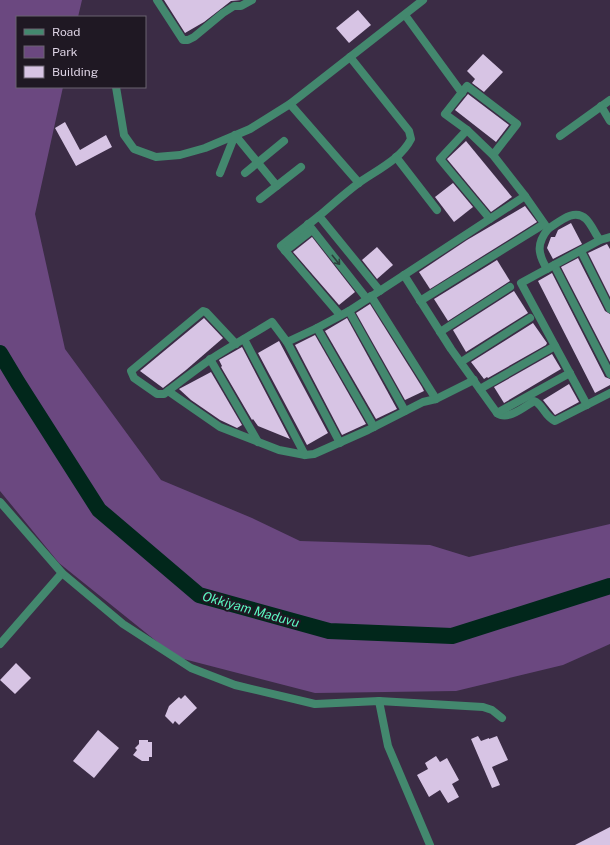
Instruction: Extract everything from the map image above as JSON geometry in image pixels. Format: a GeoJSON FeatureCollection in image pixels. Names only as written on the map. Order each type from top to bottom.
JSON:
{"type":"FeatureCollection","features":[{"type":"Feature","properties":{"kind":"street"},"geometry":{"type":"LineString","coordinates":[[160,1],[183,40],[188,40],[234,6],[239,3],[252,0]]}},
{"type":"Feature","properties":{"kind":"street"},"geometry":{"type":"LineString","coordinates":[[116,88],[124,135],[134,149],[156,157],[180,155],[205,148],[250,129],[290,104],[423,0]]}},
{"type":"Feature","properties":{"kind":"street"},"geometry":{"type":"LineString","coordinates":[[405,15],[462,93]]}},
{"type":"Feature","properties":{"kind":"street"},"geometry":{"type":"LineString","coordinates":[[340,315],[281,246],[310,227],[318,216],[359,183],[396,157],[408,147],[411,140],[409,131],[350,57]]}},
{"type":"Feature","properties":{"kind":"street"},"geometry":{"type":"LineString","coordinates":[[493,155],[517,124],[467,86],[445,114],[467,130],[493,155],[525,196],[546,227]]}},
{"type":"Feature","properties":{"kind":"street"},"geometry":{"type":"LineString","coordinates":[[560,136],[610,100]]}},
{"type":"Feature","properties":{"kind":"street"},"geometry":{"type":"LineString","coordinates":[[290,104],[359,183]]}},
{"type":"Feature","properties":{"kind":"street"},"geometry":{"type":"LineString","coordinates":[[601,106],[610,121]]}},
{"type":"Feature","properties":{"kind":"street"},"geometry":{"type":"LineString","coordinates":[[467,130],[440,159],[490,219]]}},
{"type":"Feature","properties":{"kind":"street"},"geometry":{"type":"LineString","coordinates":[[235,135],[277,186]]}},
{"type":"Feature","properties":{"kind":"street"},"geometry":{"type":"LineString","coordinates":[[220,173],[235,135]]}},
{"type":"Feature","properties":{"kind":"street"},"geometry":{"type":"LineString","coordinates":[[245,173],[284,141]]}},
{"type":"Feature","properties":{"kind":"street"},"geometry":{"type":"LineString","coordinates":[[396,157],[437,210]]}},
{"type":"Feature","properties":{"kind":"street"},"geometry":{"type":"LineString","coordinates":[[260,199],[301,167]]}},
{"type":"Feature","properties":{"kind":"street"},"geometry":{"type":"LineString","coordinates":[[287,342],[349,311],[525,196]]}},
{"type":"Feature","properties":{"kind":"street"},"geometry":{"type":"LineString","coordinates":[[420,301],[546,227],[572,214],[580,215],[607,239],[521,283],[587,405]]}},
{"type":"Feature","properties":{"kind":"street"},"geometry":{"type":"LineString","coordinates":[[318,216],[380,290]]}},
{"type":"Feature","properties":{"kind":"street"},"geometry":{"type":"LineString","coordinates":[[310,227],[369,298],[436,399]]}},
{"type":"Feature","properties":{"kind":"street"},"geometry":{"type":"LineString","coordinates":[[546,227],[539,249],[540,257],[551,267],[610,374]]}},
{"type":"Feature","properties":{"kind":"street"},"geometry":{"type":"LineString","coordinates":[[581,251],[610,310]]}},
{"type":"Feature","properties":{"kind":"street"},"geometry":{"type":"LineString","coordinates":[[404,275],[440,332],[497,413],[502,416],[508,416],[534,401],[539,404],[547,417],[555,421],[610,393]]}},
{"type":"Feature","properties":{"kind":"street"},"geometry":{"type":"LineString","coordinates":[[440,332],[510,287]]}},
{"type":"Feature","properties":{"kind":"street"},"geometry":{"type":"LineString","coordinates":[[349,311],[405,411]]}},
{"type":"Feature","properties":{"kind":"street"},"geometry":{"type":"LineString","coordinates":[[236,344],[206,312],[203,312],[131,371],[134,378],[157,394],[164,394],[210,359],[236,344],[272,322],[287,342],[340,443]]}},
{"type":"Feature","properties":{"kind":"street"},"geometry":{"type":"LineString","coordinates":[[461,362],[530,318]]}},
{"type":"Feature","properties":{"kind":"street"},"geometry":{"type":"LineString","coordinates":[[317,328],[374,427]]}},
{"type":"Feature","properties":{"kind":"street"},"geometry":{"type":"LineString","coordinates":[[244,339],[305,455]]}},
{"type":"Feature","properties":{"kind":"street"},"geometry":{"type":"LineString","coordinates":[[480,389],[555,346]]}},
{"type":"Feature","properties":{"kind":"street"},"geometry":{"type":"LineString","coordinates":[[210,359],[258,442]]}},
{"type":"Feature","properties":{"kind":"street"},"geometry":{"type":"LineString","coordinates":[[497,413],[570,373]]}},
{"type":"Feature","properties":{"kind":"street"},"geometry":{"type":"LineString","coordinates":[[168,391],[220,427],[280,450],[305,455],[314,454],[340,443],[423,402],[436,399],[474,380]]}},
{"type":"Feature","properties":{"kind":"street"},"geometry":{"type":"LineString","coordinates":[[0,502],[62,573],[123,624],[191,668],[235,685],[315,704],[379,701],[483,707],[492,710],[502,718]]}},
{"type":"Feature","properties":{"kind":"street"},"geometry":{"type":"LineString","coordinates":[[0,644],[62,573]]}},
{"type":"Feature","properties":{"kind":"street"},"geometry":{"type":"LineString","coordinates":[[379,701],[388,746],[430,845]]}},
{"type":"Feature","properties":{"kind":"green space"},"geometry":{"type":"Polygon","coordinates":[[[0,0],[82,0],[78,16],[16,16],[16,88],[63,88],[35,214],[65,349],[161,480],[252,518],[300,541],[430,545],[469,557],[610,524],[610,644],[563,665],[456,691],[315,693],[176,657],[59,563],[0,491],[0,0]]]}},
{"type":"Feature","properties":{"kind":"building"},"geometry":{"type":"Polygon","coordinates":[[[164,0],[241,0],[231,1],[204,22],[185,33],[164,0]]]}},
{"type":"Feature","properties":{"kind":"building"},"geometry":{"type":"Polygon","coordinates":[[[358,10],[371,25],[349,43],[336,28],[358,10]]]}},
{"type":"Feature","properties":{"kind":"building"},"geometry":{"type":"Polygon","coordinates":[[[483,54],[503,72],[484,92],[472,83],[475,79],[467,71],[483,54]]]}},
{"type":"Feature","properties":{"kind":"building"},"geometry":{"type":"Polygon","coordinates":[[[468,94],[509,125],[496,142],[455,110],[468,94]]]}},
{"type":"Feature","properties":{"kind":"building"},"geometry":{"type":"Polygon","coordinates":[[[65,122],[80,150],[106,135],[112,147],[76,166],[55,128],[65,122]]]}},
{"type":"Feature","properties":{"kind":"building"},"geometry":{"type":"Polygon","coordinates":[[[466,141],[512,197],[491,212],[447,159],[466,141]]]}},
{"type":"Feature","properties":{"kind":"building"},"geometry":{"type":"Polygon","coordinates":[[[453,183],[473,207],[454,222],[435,197],[453,183]]]}},
{"type":"Feature","properties":{"kind":"building"},"geometry":{"type":"Polygon","coordinates":[[[525,206],[537,222],[430,289],[419,272],[467,240],[525,206]]]}},
{"type":"Feature","properties":{"kind":"building"},"geometry":{"type":"Polygon","coordinates":[[[571,223],[582,244],[553,259],[547,248],[551,237],[555,237],[558,230],[571,223]]]}},
{"type":"Feature","properties":{"kind":"building"},"geometry":{"type":"Polygon","coordinates":[[[312,237],[355,292],[339,305],[293,252],[312,237]]]}},
{"type":"Feature","properties":{"kind":"building"},"geometry":{"type":"Polygon","coordinates":[[[607,244],[610,249],[610,297],[588,253],[607,244]]]}},
{"type":"Feature","properties":{"kind":"building"},"geometry":{"type":"Polygon","coordinates":[[[377,247],[393,265],[377,279],[362,260],[377,247]]]}},
{"type":"Feature","properties":{"kind":"building"},"geometry":{"type":"Polygon","coordinates":[[[578,258],[605,311],[610,314],[610,362],[561,267],[578,258]]]}},
{"type":"Feature","properties":{"kind":"building"},"geometry":{"type":"Polygon","coordinates":[[[497,260],[510,281],[448,321],[434,299],[497,260]]]}},
{"type":"Feature","properties":{"kind":"building"},"geometry":{"type":"Polygon","coordinates":[[[552,273],[605,377],[610,379],[610,385],[595,393],[538,281],[552,273]]]}},
{"type":"Feature","properties":{"kind":"building"},"geometry":{"type":"Polygon","coordinates":[[[514,291],[528,313],[466,352],[453,330],[514,291]]]}},
{"type":"Feature","properties":{"kind":"building"},"geometry":{"type":"Polygon","coordinates":[[[370,304],[424,391],[405,400],[356,313],[370,304]]]}},
{"type":"Feature","properties":{"kind":"building"},"geometry":{"type":"Polygon","coordinates":[[[204,318],[223,338],[186,370],[163,388],[140,371],[204,318]]]}},
{"type":"Feature","properties":{"kind":"building"},"geometry":{"type":"Polygon","coordinates":[[[347,318],[397,409],[376,419],[325,331],[347,318]]]}},
{"type":"Feature","properties":{"kind":"building"},"geometry":{"type":"Polygon","coordinates":[[[533,323],[547,343],[546,345],[484,379],[471,362],[533,323]]]}},
{"type":"Feature","properties":{"kind":"building"},"geometry":{"type":"Polygon","coordinates":[[[315,335],[366,424],[342,435],[295,345],[315,335]]]}},
{"type":"Feature","properties":{"kind":"building"},"geometry":{"type":"Polygon","coordinates":[[[279,341],[328,433],[307,445],[258,353],[279,341]]]}},
{"type":"Feature","properties":{"kind":"building"},"geometry":{"type":"Polygon","coordinates":[[[242,347],[290,439],[258,426],[253,419],[252,420],[221,367],[222,366],[219,360],[242,347]]]}},
{"type":"Feature","properties":{"kind":"building"},"geometry":{"type":"Polygon","coordinates":[[[552,354],[561,369],[504,403],[494,387],[552,354]]]}},
{"type":"Feature","properties":{"kind":"building"},"geometry":{"type":"Polygon","coordinates":[[[211,372],[242,425],[237,428],[220,420],[191,400],[179,389],[211,372]]]}},
{"type":"Feature","properties":{"kind":"building"},"geometry":{"type":"Polygon","coordinates":[[[569,384],[579,402],[555,415],[543,400],[569,384]]]}},
{"type":"Feature","properties":{"kind":"building"},"geometry":{"type":"Polygon","coordinates":[[[16,663],[31,678],[15,694],[0,680],[16,663]]]}},
{"type":"Feature","properties":{"kind":"building"},"geometry":{"type":"Polygon","coordinates":[[[185,695],[197,708],[179,725],[175,721],[173,724],[165,716],[169,706],[179,697],[181,699],[185,695]]]}},
{"type":"Feature","properties":{"kind":"building"},"geometry":{"type":"Polygon","coordinates":[[[98,730],[119,748],[94,778],[73,761],[98,730]]]}},
{"type":"Feature","properties":{"kind":"building"},"geometry":{"type":"Polygon","coordinates":[[[478,736],[481,741],[497,736],[508,760],[492,767],[500,785],[492,788],[471,739],[478,736]]]}},
{"type":"Feature","properties":{"kind":"building"},"geometry":{"type":"Polygon","coordinates":[[[139,740],[148,740],[148,742],[152,742],[152,757],[149,757],[149,761],[142,761],[133,755],[137,750],[135,748],[139,744],[139,740]]]}},
{"type":"Feature","properties":{"kind":"building"},"geometry":{"type":"Polygon","coordinates":[[[436,756],[440,762],[447,758],[459,780],[452,784],[459,797],[448,803],[440,790],[429,797],[417,775],[428,769],[425,763],[436,756]]]}},
{"type":"Feature","properties":{"kind":"building"},"geometry":{"type":"Polygon","coordinates":[[[610,827],[610,845],[575,845],[610,827]]]}},
{"type":"Feature","properties":{"kind":"waterway","name":"Okkiyam Maduvu"},"geometry":{"type":"LineString","coordinates":[[0,353],[99,510],[199,595],[329,631],[452,636],[610,586]]}}]}
